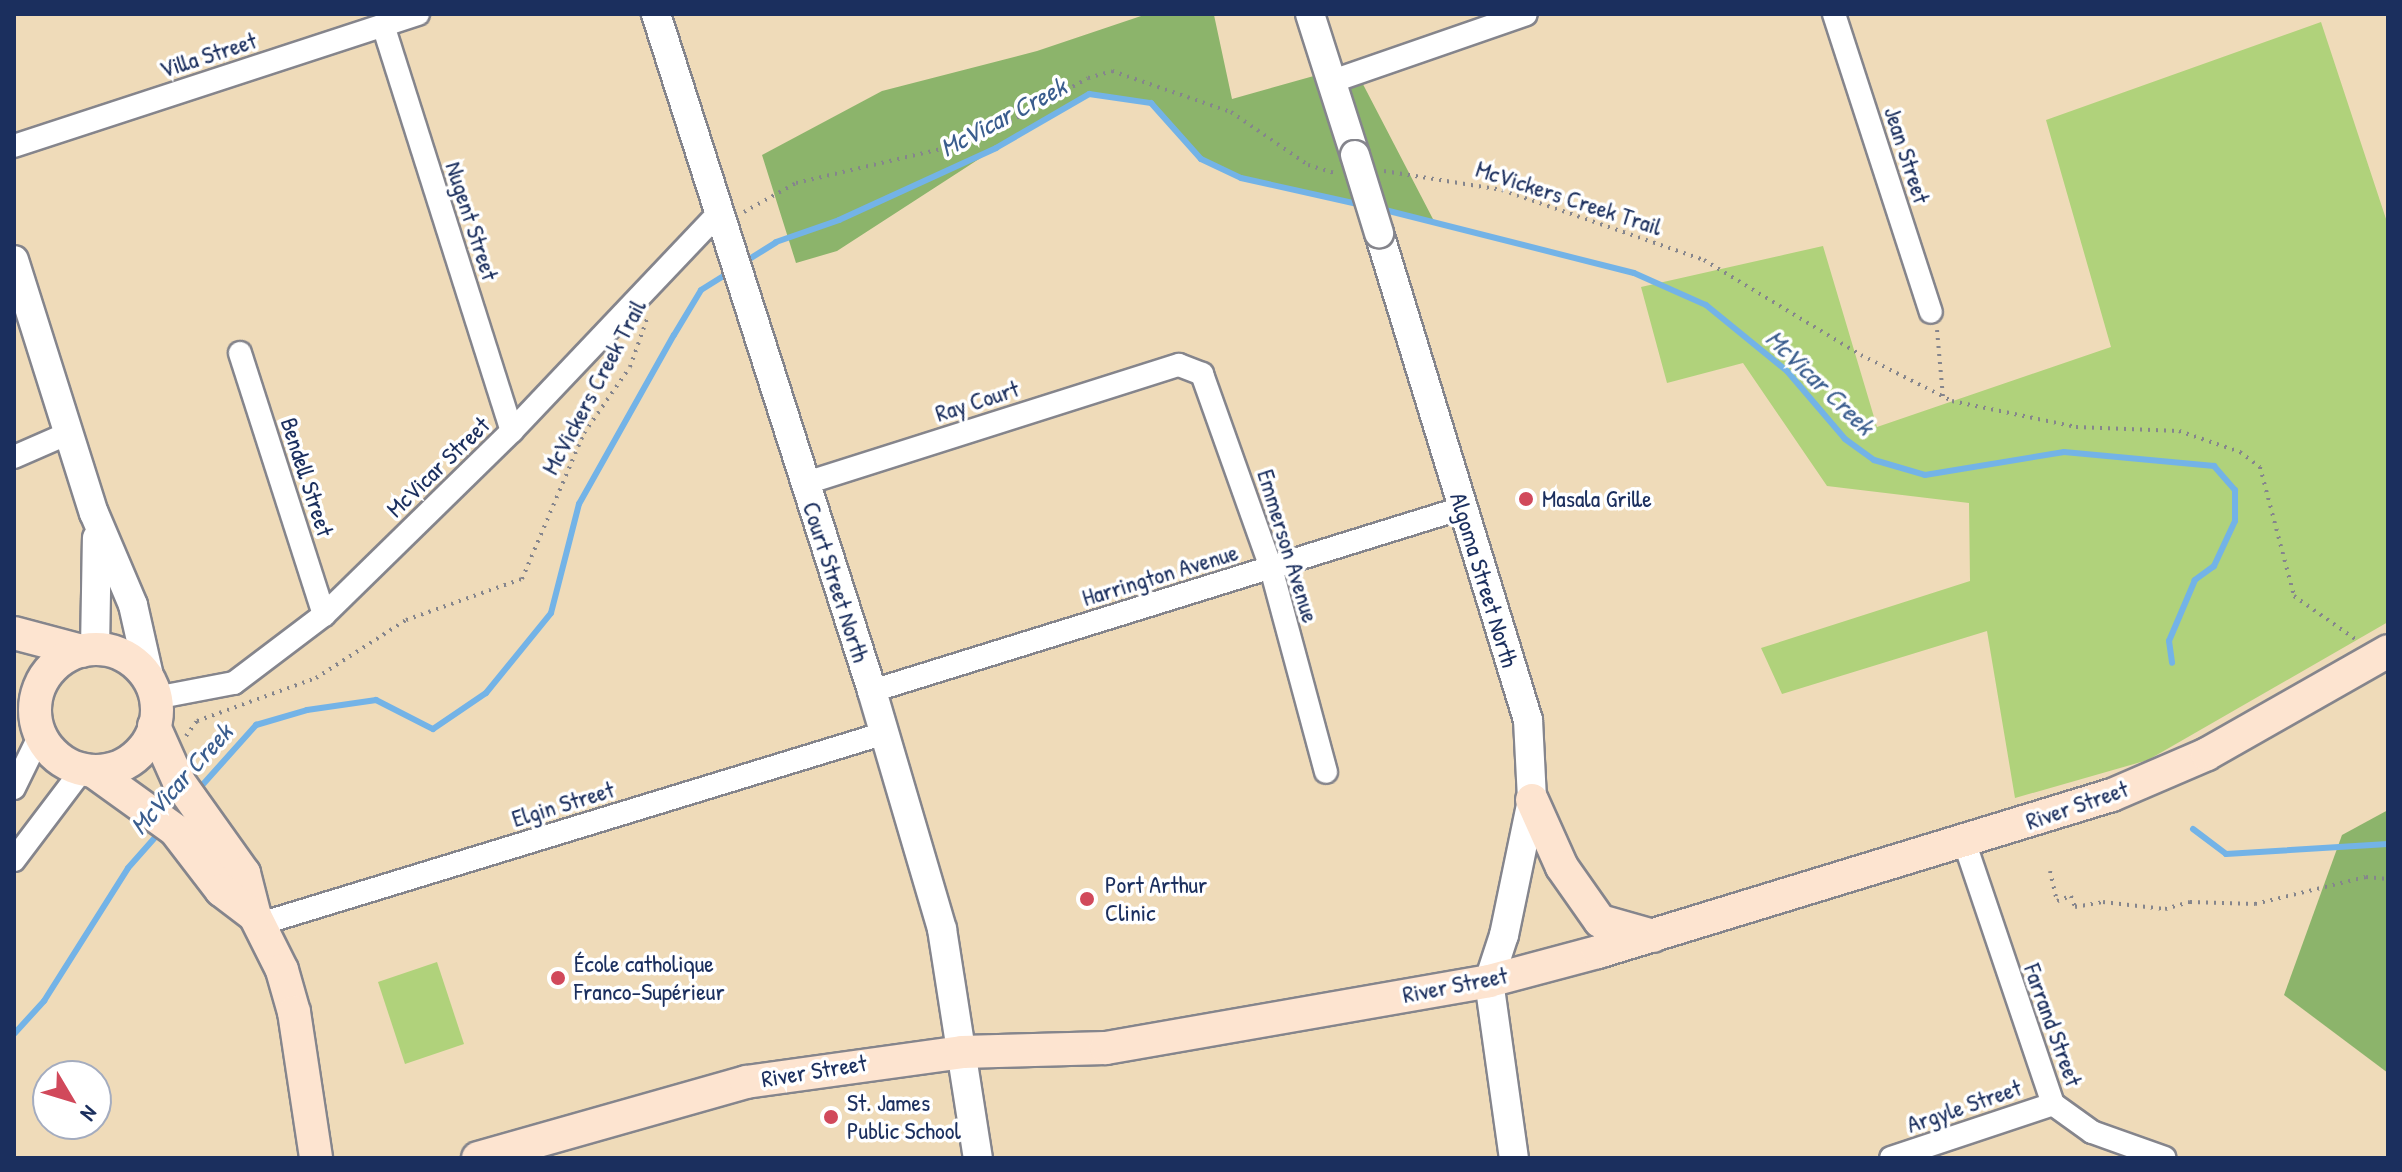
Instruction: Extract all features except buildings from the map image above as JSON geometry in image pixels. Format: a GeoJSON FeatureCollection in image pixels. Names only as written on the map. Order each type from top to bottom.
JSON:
{"type":"FeatureCollection","features":[{"type":"Feature","properties":{"kind":"main road"},"geometry":{"type":"LineString","coordinates":[[14,633],[134,663],[154,703],[174,772],[232,881],[258,920],[282,970],[294,1012],[316,1158]]}},
{"type":"Feature","properties":{"kind":"main road"},"geometry":{"type":"LineString","coordinates":[[35,703],[55,664],[89,650]]}},
{"type":"Feature","properties":{"kind":"main road","name":"River Street"},"geometry":{"type":"LineString","coordinates":[[478,1158],[746,1082],[962,1052],[1106,1048],[1489,981],[1965,844],[2112,795],[2207,754],[2384,654]]}},
{"type":"Feature","properties":{"kind":"main road"},"geometry":{"type":"LineString","coordinates":[[14,675],[35,703],[40,735],[57,758],[88,771],[148,809],[232,881]]}},
{"type":"Feature","properties":{"kind":"main road"},"geometry":{"type":"LineString","coordinates":[[88,771],[132,759],[154,703]]}},
{"type":"Feature","properties":{"kind":"main road"},"geometry":{"type":"LineString","coordinates":[[1532,800],[1562,867],[1600,921],[1653,936]]}},
{"type":"Feature","properties":{"kind":"street","name":"Villa Street"},"geometry":{"type":"LineString","coordinates":[[14,146],[418,14]]}},
{"type":"Feature","properties":{"kind":"street","name":"Court Street North"},"geometry":{"type":"LineString","coordinates":[[656,14],[729,214],[730,250],[872,691],[882,734],[942,929],[978,1158]]}},
{"type":"Feature","properties":{"kind":"street","name":"Algoma Street North"},"geometry":{"type":"LineString","coordinates":[[1310,14],[1528,720],[1532,800],[1504,935],[1489,981],[1514,1158]]}},
{"type":"Feature","properties":{"kind":"street"},"geometry":{"type":"LineString","coordinates":[[1333,81],[1526,14]]}},
{"type":"Feature","properties":{"kind":"street","name":"Jean Street"},"geometry":{"type":"LineString","coordinates":[[1834,14],[1931,312]]}},
{"type":"Feature","properties":{"kind":"street","name":"Nugent Street"},"geometry":{"type":"LineString","coordinates":[[383,25],[512,431]]}},
{"type":"Feature","properties":{"kind":"street","name":"McVicar Street"},"geometry":{"type":"LineString","coordinates":[[154,703],[234,683],[324,615],[729,214]]}},
{"type":"Feature","properties":{"kind":"street"},"geometry":{"type":"LineString","coordinates":[[14,260],[94,513],[133,605],[154,703]]}},
{"type":"Feature","properties":{"kind":"street","name":"Bendell Street"},"geometry":{"type":"LineString","coordinates":[[240,353],[324,615]]}},
{"type":"Feature","properties":{"kind":"street","name":"Emmerson Avenue"},"geometry":{"type":"LineString","coordinates":[[1167,368],[1179,365],[1202,374],[1211,388],[1271,568],[1326,772]]}},
{"type":"Feature","properties":{"kind":"street","name":"Ray Court"},"geometry":{"type":"LineString","coordinates":[[803,484],[1167,368]]}},
{"type":"Feature","properties":{"kind":"street"},"geometry":{"type":"LineString","coordinates":[[14,457],[69,433]]}},
{"type":"Feature","properties":{"kind":"street","name":"Harrington Avenue"},"geometry":{"type":"LineString","coordinates":[[872,691],[1462,508]]}},
{"type":"Feature","properties":{"kind":"street"},"geometry":{"type":"LineString","coordinates":[[89,650],[100,583],[94,513]]}},
{"type":"Feature","properties":{"kind":"street","name":"Elgin Street"},"geometry":{"type":"LineString","coordinates":[[258,920],[882,734]]}},
{"type":"Feature","properties":{"kind":"street"},"geometry":{"type":"LineString","coordinates":[[14,788],[40,735]]}},
{"type":"Feature","properties":{"kind":"street"},"geometry":{"type":"LineString","coordinates":[[14,860],[88,771]]}},
{"type":"Feature","properties":{"kind":"street","name":"Farrand Street"},"geometry":{"type":"LineString","coordinates":[[1965,844],[2053,1104],[2092,1132],[2165,1158]]}},
{"type":"Feature","properties":{"kind":"street","name":"Argyle Street"},"geometry":{"type":"LineString","coordinates":[[1891,1158],[2053,1104]]}},
{"type":"Feature","properties":{"kind":"path","name":"McVickers Creek Trail"},"geometry":{"type":"LineString","coordinates":[[729,214],[796,183],[975,141],[1088,78],[1112,71],[1231,112],[1308,165],[1397,170],[1502,190],[1704,260],[1861,355],[1943,397],[2076,427],[2179,431],[2240,452],[2260,467],[2294,596],[2384,654]]}},
{"type":"Feature","properties":{"kind":"path","name":"McVickers Creek Trail"},"geometry":{"type":"LineString","coordinates":[[174,772],[197,721],[316,678],[406,620],[522,579],[584,433],[630,367],[655,306]]}},
{"type":"Feature","properties":{"kind":"path"},"geometry":{"type":"LineString","coordinates":[[1931,312],[1942,360],[1943,397]]}},
{"type":"Feature","properties":{"kind":"path"},"geometry":{"type":"LineString","coordinates":[[2050,871],[2057,901],[2071,896],[2075,907],[2103,902],[2165,909],[2190,902],[2255,904],[2366,877],[2388,879]]}},
{"type":"Feature","properties":{"kind":"green space"},"geometry":{"type":"Polygon","coordinates":[[[1147,14],[1214,15],[1232,99],[1353,65],[1434,221],[1241,178],[1201,159],[1151,104],[1089,94],[996,148],[837,251],[796,263],[762,155],[882,91],[1037,51],[1147,14]]]}},
{"type":"Feature","properties":{"kind":"green space"},"geometry":{"type":"Polygon","coordinates":[[[2321,22],[2388,225],[2388,622],[2148,760],[2015,798],[1987,631],[1782,694],[1761,648],[1970,581],[1969,503],[1827,486],[1743,363],[1667,383],[1641,287],[1823,246],[1877,427],[2111,347],[2046,120],[2321,22]]]}},
{"type":"Feature","properties":{"kind":"green space"},"geometry":{"type":"Polygon","coordinates":[[[2388,810],[2388,1073],[2284,995],[2342,835],[2388,810]]]}},
{"type":"Feature","properties":{"kind":"green space"},"geometry":{"type":"Polygon","coordinates":[[[437,962],[464,1044],[405,1064],[378,982],[437,962]]]}},
{"type":"Feature","properties":{"kind":"waterway","name":"McVicar Creek"},"geometry":{"type":"LineString","coordinates":[[743,263],[776,242],[839,220],[996,148],[1089,94],[1151,103],[1201,159],[1241,178],[1362,205]]}},
{"type":"Feature","properties":{"kind":"waterway","name":"McVicar Creek"},"geometry":{"type":"LineString","coordinates":[[1381,209],[1634,273],[1706,305],[1787,371],[1845,439],[1874,460],[1925,475],[2064,452],[2214,466],[2235,490],[2235,521],[2214,566],[2195,580],[2169,641],[2172,663]]}},
{"type":"Feature","properties":{"kind":"waterway","name":"McVicar Creek"},"geometry":{"type":"LineString","coordinates":[[197,791],[256,725],[307,710],[376,700],[433,729],[486,693],[551,613],[579,504],[674,335],[701,290],[730,272]]}},
{"type":"Feature","properties":{"kind":"waterway","name":"McVicar Creek"},"geometry":{"type":"LineString","coordinates":[[2193,829],[2226,854],[2388,844]]}},
{"type":"Feature","properties":{"kind":"waterway","name":"McVicar Creek"},"geometry":{"type":"LineString","coordinates":[[14,1034],[44,1001],[128,868],[160,832]]}},
{"type":"Feature","properties":{"kind":"place","name":"Masala Grille"},"geometry":{"type":"Point","coordinates":[1526,499]}},
{"type":"Feature","properties":{"kind":"place","name":"Port Arthur Clinic"},"geometry":{"type":"Point","coordinates":[1087,899]}},
{"type":"Feature","properties":{"kind":"place","name":"École catholique Franco-Supérieur"},"geometry":{"type":"Point","coordinates":[558,978]}},
{"type":"Feature","properties":{"kind":"place","name":"St. James Public School"},"geometry":{"type":"Point","coordinates":[831,1117]}}]}
